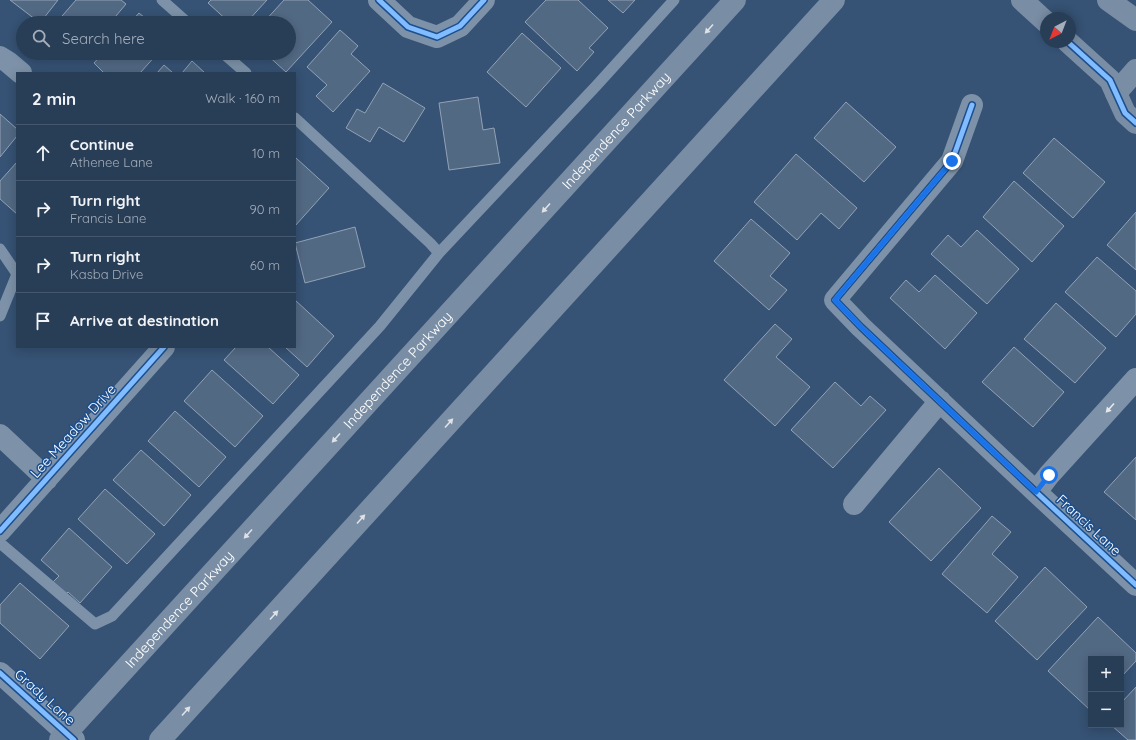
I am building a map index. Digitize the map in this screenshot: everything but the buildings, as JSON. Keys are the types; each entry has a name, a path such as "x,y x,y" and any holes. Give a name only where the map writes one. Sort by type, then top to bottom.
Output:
{"main road":[{"name":"Independence Parkway","path":"67,738 735,0"},
{"path":"160,740 834,0"},
{"path":"1022,0 1040,16"},
{"path":"1108,0 1136,20"},
{"path":"1076,48 1125,83 1125,113 1136,123"}],"street":[{"path":"379,0 408,27 437,37 460,26 484,0"},
{"path":"0,57 20,72"},
{"name":"Francis Lane","path":"972,105 952,161 835,300 861,327 1136,585"},
{"name":"Lee Meadow Drive","path":"0,531 163,348"},
{"path":"1036,492 1049,475 1136,379"},
{"path":"854,504 940,401"},
{"path":"0,435 47,479"},
{"name":"Grady Lane","path":"0,673 67,738"}],"lane":[{"path":"162,0 180,16"},
{"path":"0,544 95,624 112,616 380,326 439,253 597,85 674,0"},
{"path":"231,60 245,72"},
{"path":"296,119 430,242 439,253"},
{"path":"0,249 16,274 0,316"}],"cycle path":[{"path":"379,0 408,27 437,37 460,26 484,0"},
{"path":"1075,48 1110,80 1125,113 1136,123"},
{"path":"972,105 952,161 835,300 861,327 1136,585"},
{"path":"0,531 163,348"},
{"path":"0,673 74,740"}],"route":[{"path":"952,161 835,300 861,327 1036,492 1049,475"}]}
